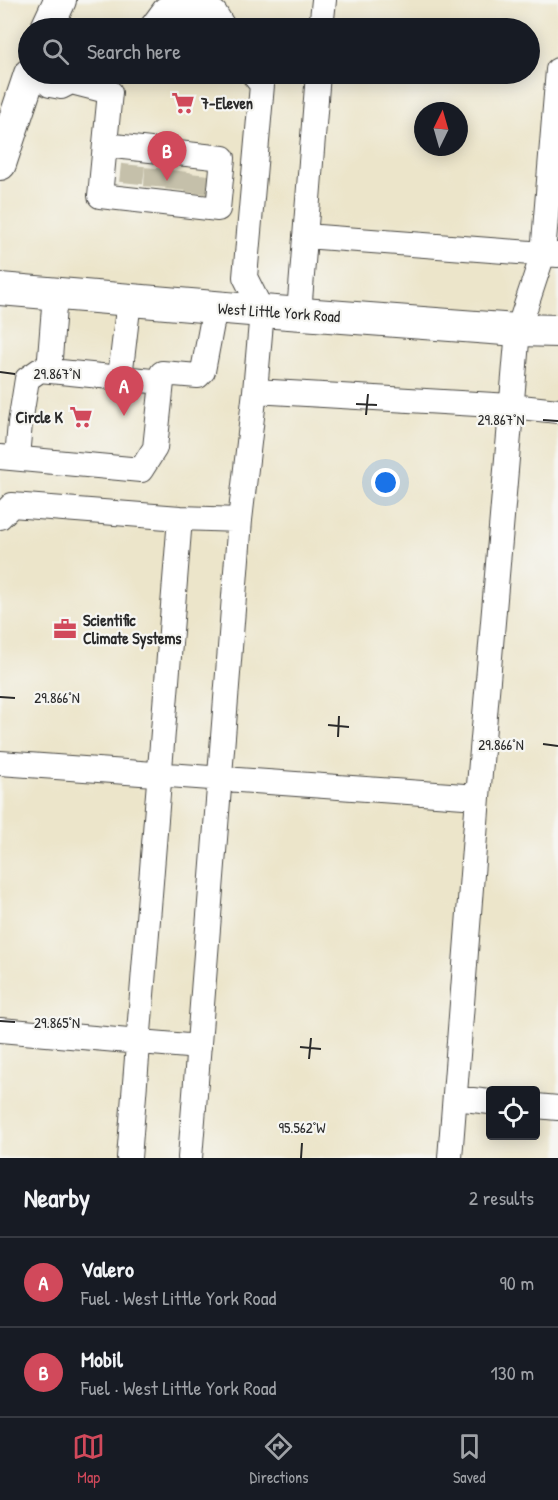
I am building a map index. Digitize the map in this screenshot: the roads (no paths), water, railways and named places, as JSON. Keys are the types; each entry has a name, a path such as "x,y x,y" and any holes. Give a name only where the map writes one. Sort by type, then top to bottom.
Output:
{"main road":[{"path":"52,18 60,0"},
{"path":"0,164 27,84"},
{"name":"West Little York Road","path":"0,289 262,311 558,331"}],"lane":[{"path":"322,18 324,0"},
{"path":"158,18 165,9 215,13 218,18"},
{"path":"450,1158 518,330 551,255 558,70"},
{"path":"49,84 61,87 64,84"},
{"path":"87,84 110,92 100,196 175,180 223,158 218,209 175,180 105,145"},
{"path":"190,1158 240,520 262,311 245,277 261,84"},
{"path":"298,313 317,84"},
{"path":"175,180 132,174 175,180"},
{"path":"221,186 254,189"},
{"path":"305,236 551,255"},
{"path":"49,371 55,294"},
{"path":"120,377 129,300"},
{"path":"162,382 40,370 27,379 20,423 9,458 141,470 155,448 162,382 162,373 198,376 203,371 215,307"},
{"path":"255,391 511,406 558,411"},
{"path":"0,517 12,505 180,518 240,520"},
{"path":"129,1158 180,518"},
{"path":"0,763 478,797"},
{"path":"0,1030 199,1047"},
{"path":"455,1098 486,1102"},
{"path":"540,1106 558,1108"}],"tunnel":[{"path":"131,183 133,165"},
{"path":"156,187 157,168"},
{"path":"177,190 179,171"},
{"path":"197,193 199,174"}],"place":[{"name":"7-Eleven","path":"183,103"},
{"name":"Mobil","path":"167,181"},
{"name":"Valero","path":"124,416"},
{"name":"Circle K","path":"81,417"},
{"name":"Scientific Climate Systems","path":"65,629"}]}
